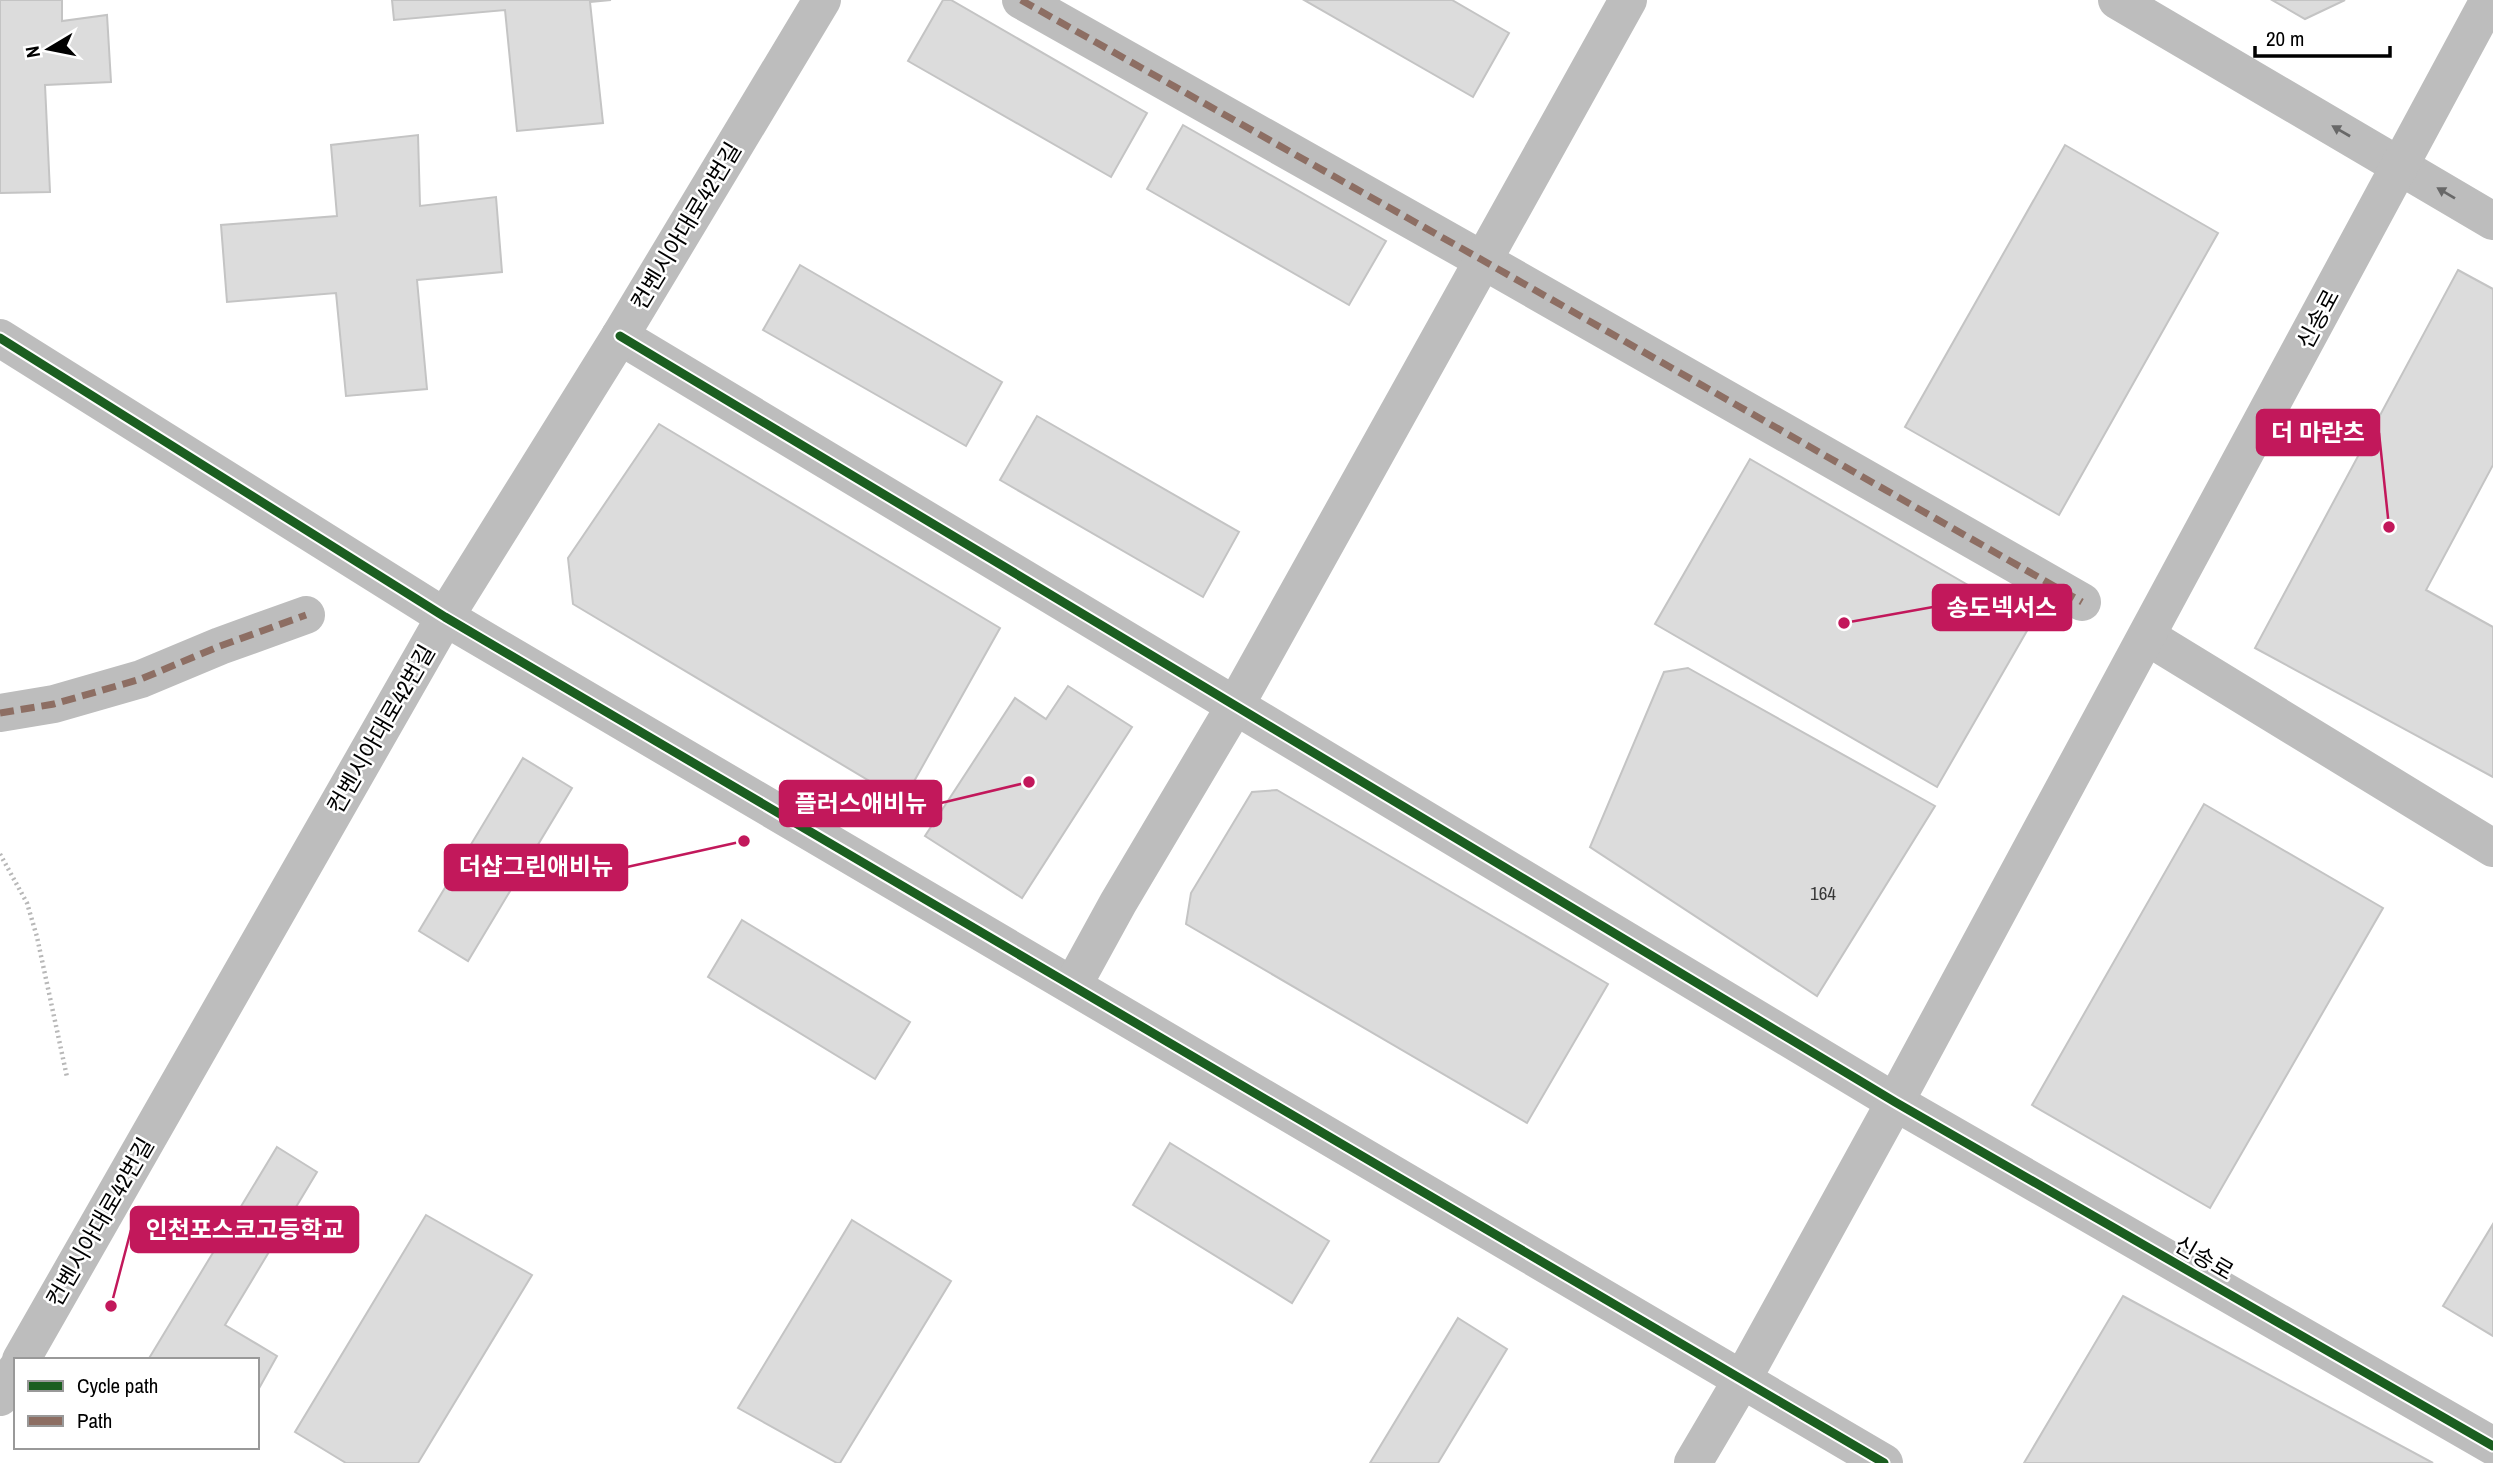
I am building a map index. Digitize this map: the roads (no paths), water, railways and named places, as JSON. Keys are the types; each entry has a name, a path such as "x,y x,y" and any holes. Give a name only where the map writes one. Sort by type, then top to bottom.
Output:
{"street":[{"name":"컨벤시아대로42번길","path":"22,1358 445,617 621,336 822,0"},
{"path":"1021,0 2082,602"},
{"path":"1073,985 1118,903 1235,706 1628,0"},
{"path":"2117,0 2493,221"},
{"name":"신송로","path":"1693,1463 1744,1378 1895,1102 2489,0"},
{"path":"621,336 1895,1102"},
{"path":"0,338 445,617 1744,1378 1884,1463"},
{"path":"0,713 54,705 141,680 220,646 306,615"},
{"path":"2148,637 2493,848"},
{"name":"신송로","path":"1895,1102 2493,1446"},
{"path":"0,1397 14,1373"}],"place":[{"name":"더 마란츠","path":"2389,527"},
{"name":"송도넥서스","path":"1844,623"},
{"name":"플러스애비뉴","path":"1029,782"},
{"name":"더샵그린애비뉴","path":"744,841"},
{"name":"인천포스코고등학교","path":"111,1306"}]}
